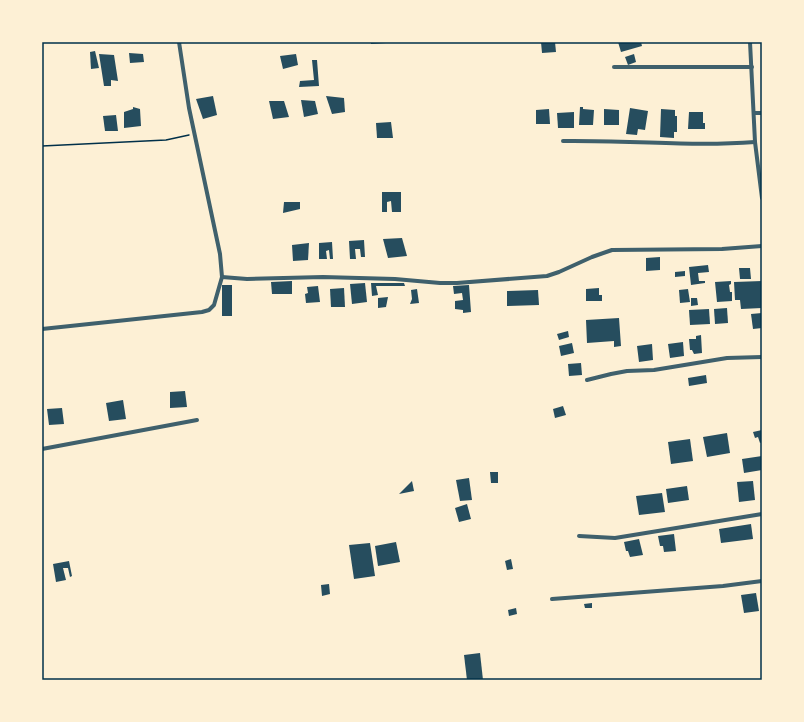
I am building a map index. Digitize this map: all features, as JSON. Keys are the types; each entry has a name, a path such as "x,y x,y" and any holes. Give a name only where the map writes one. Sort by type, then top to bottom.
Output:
{"street":[{"path":"42,329 202,312 209,310 214,305 222,277 220,254 194,134 179,42"},
{"path":"750,42 755,142 762,198"},
{"path":"614,67 752,67"},
{"path":"754,113 762,113"},
{"path":"563,141 605,140 692,145 755,142"},
{"path":"222,277 247,279 323,277 395,279 457,283 547,276 612,250 722,249 762,246"},
{"path":"587,380 628,371 654,370 727,358 762,357"},
{"path":"42,449 197,420"},
{"path":"579,536 615,538 762,514"},
{"path":"552,599 722,586 762,581"}],"path":[{"path":"42,146 166,140 194,134"}],"building":[{"path":"371,42 386,42 386,43 371,44"},
{"path":"541,42 555,42 556,52 542,53"},
{"path":"618,42 641,42 642,46 621,52"},
{"path":"95,51 99,68 91,69 90,52"},
{"path":"129,53 143,54 144,62 130,63"},
{"path":"99,54 114,55 118,81 111,80 111,86 104,86"},
{"path":"296,54 298,65 283,69 280,56"},
{"path":"634,54 636,62 628,65 625,57"},
{"path":"312,60 317,60 319,86 299,87 300,81 314,80"},
{"path":"213,96 217,115 203,119 196,99"},
{"path":"326,96 344,98 345,112 332,114"},
{"path":"301,100 315,101 318,114 304,117"},
{"path":"269,101 284,101 289,117 273,119"},
{"path":"133,107 140,109 141,126 124,128 124,112 133,109"},
{"path":"580,107 583,107 583,109 594,110 593,125 579,125"},
{"path":"630,108 648,111 645,130 638,129 637,135 626,134"},
{"path":"549,109 550,124 536,124 536,110"},
{"path":"604,109 619,110 619,125 604,125"},
{"path":"661,109 675,110 675,116 677,116 677,132 674,132 674,138 660,137"},
{"path":"574,112 574,128 558,128 557,113"},
{"path":"689,112 703,112 703,123 705,123 705,129 688,129"},
{"path":"116,115 118,131 105,131 103,116"},
{"path":"391,122 393,138 377,138 376,123"},
{"path":"382,192 401,192 401,212 392,212 391,201 387,202 387,212 382,212"},
{"path":"284,202 300,202 300,209 283,213"},
{"path":"402,238 407,256 388,258 383,239"},
{"path":"364,240 365,257 361,257 360,249 355,249 356,259 350,259 349,241"},
{"path":"332,242 333,259 330,259 329,250 326,251 327,259 319,259 319,243"},
{"path":"309,243 308,260 293,261 292,245"},
{"path":"660,257 660,270 646,271 646,258"},
{"path":"708,265 709,272 698,273 699,281 705,281 705,283 691,285 689,267"},
{"path":"739,268 750,268 751,279 740,279"},
{"path":"685,271 685,276 675,277 675,272"},
{"path":"292,281 292,294 272,294 271,282"},
{"path":"731,281 731,284 729,285 730,292 732,292 732,301 717,302 715,282"},
{"path":"762,281 762,308 741,309 740,300 735,300 734,282"},
{"path":"365,283 367,302 352,304 350,284"},
{"path":"371,283 404,283 405,286 376,286 378,295 372,296"},
{"path":"222,285 232,285 232,316 222,316"},
{"path":"469,285 471,312 463,313 463,310 455,309 455,301 463,300 462,293 454,294 453,286"},
{"path":"318,286 320,302 306,303 305,294 308,293 307,287"},
{"path":"344,288 345,307 331,307 330,289"},
{"path":"599,288 599,295 602,295 602,301 586,301 586,289"},
{"path":"417,289 419,303 410,304 412,299 411,290"},
{"path":"688,289 690,302 680,303 679,290"},
{"path":"538,290 539,305 507,306 507,291"},
{"path":"388,297 386,307 378,308 378,298"},
{"path":"691,298 697,298 698,305 691,306"},
{"path":"727,308 728,323 715,324 714,309"},
{"path":"709,309 710,324 690,325 689,310"},
{"path":"762,313 762,328 753,329 751,314"},
{"path":"619,318 621,346 614,347 614,341 587,343 586,320"},
{"path":"568,331 569,337 559,340 557,334"},
{"path":"701,335 702,353 694,354 692,350 690,350 689,339 696,339 696,336"},
{"path":"683,342 684,356 670,358 668,344"},
{"path":"572,343 574,353 561,356 559,346"},
{"path":"652,344 653,360 639,362 637,346"},
{"path":"581,363 582,375 569,376 568,364"},
{"path":"706,375 707,383 689,386 688,378"},
{"path":"185,391 187,407 170,408 170,392"},
{"path":"123,400 126,419 109,421 106,403"},
{"path":"563,406 566,415 555,418 553,409"},
{"path":"62,408 64,424 49,425 47,409"},
{"path":"762,430 762,442 760,443 758,437 755,438 753,432"},
{"path":"727,433 730,453 707,457 703,437"},
{"path":"690,439 693,461 671,464 668,442"},
{"path":"762,456 762,470 744,473 742,459"},
{"path":"490,472 498,472 498,483 491,483"},
{"path":"469,478 472,500 460,501 456,480"},
{"path":"412,481 414,491 399,494"},
{"path":"753,481 755,500 739,502 737,482"},
{"path":"687,486 689,500 668,503 666,489"},
{"path":"662,493 665,512 639,515 636,496"},
{"path":"467,504 471,519 459,522 455,508"},
{"path":"751,524 753,539 721,543 719,529"},
{"path":"674,534 676,551 664,552 663,546 660,546 658,536"},
{"path":"639,539 643,555 630,557 628,551 626,551 624,542"},
{"path":"396,542 400,562 378,566 375,546"},
{"path":"370,543 375,576 354,579 349,545"},
{"path":"511,559 513,569 507,570 505,561"},
{"path":"69,561 72,576 70,577 68,568 63,568 66,580 56,582 53,564"},
{"path":"329,584 330,594 322,596 321,585"},
{"path":"756,593 759,611 744,613 741,595"},
{"path":"592,603 592,608 585,608 584,604"},
{"path":"516,608 517,614 509,616 508,610"},
{"path":"480,653 483,680 467,680 464,655"}]}
